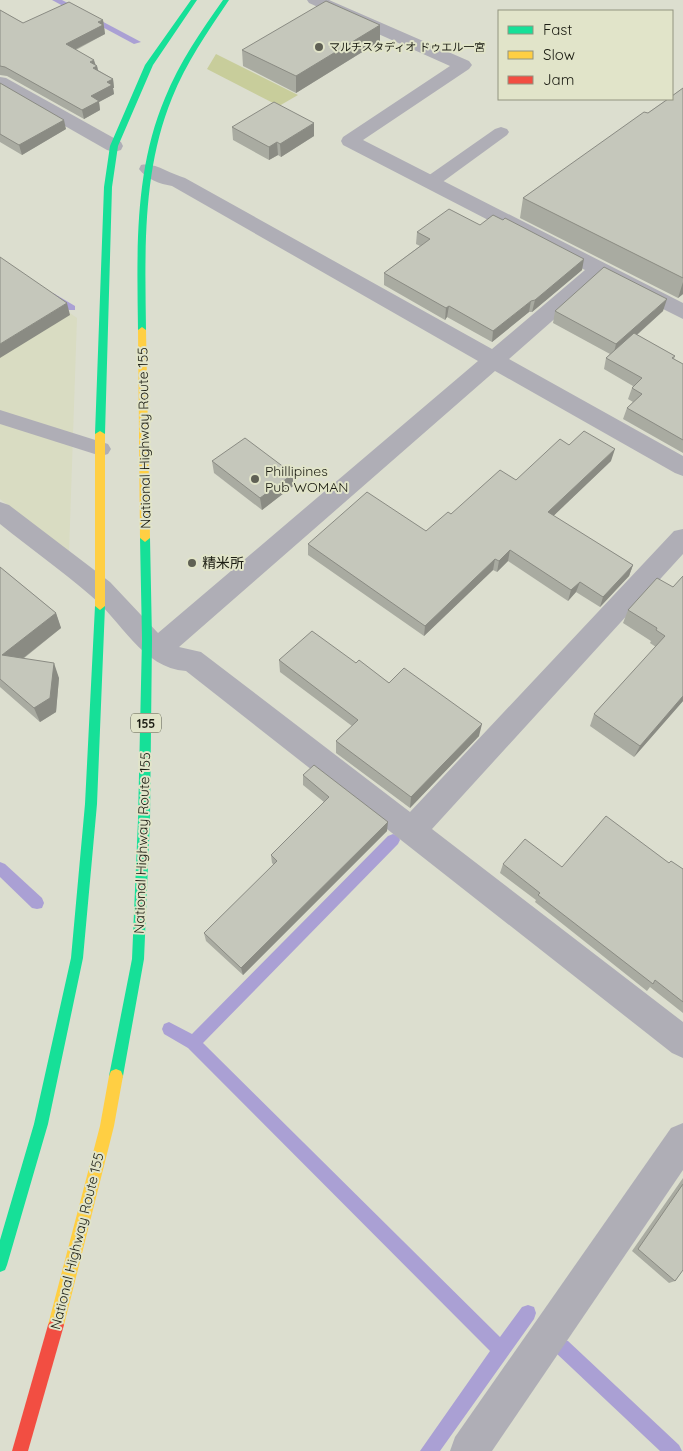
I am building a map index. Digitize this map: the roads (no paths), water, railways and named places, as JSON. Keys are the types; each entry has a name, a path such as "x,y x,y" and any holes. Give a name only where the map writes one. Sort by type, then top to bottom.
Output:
{"highway":[{"path":"0,1265 41,1124 77,958 91,804 101,589 100,401 108,187 114,146 149,65 194,0"},
{"name":"National Highway Route 155","path":"20,1451 61,1309 107,1126 138,959 153,644 142,311 144,200 148,169 156,132 175,83 197,40 226,0"}],"street":[{"path":"315,0 463,65 350,141 683,312"},
{"path":"0,82 114,146"},
{"path":"148,169 165,179 178,182 683,467"},
{"path":"153,644 599,269"},
{"path":"0,511 101,589 153,644 176,659 192,660 683,1042"},
{"path":"412,830 683,538"},
{"path":"469,1451 683,1140"}],"lane":[{"path":"431,182 501,132"},
{"path":"0,417 101,450"}],"waterway":[{"path":"56,0 137,42"},
{"path":"53,296 72,308"},
{"path":"193,1043 393,840"},
{"path":"0,868 37,903"},
{"path":"169,1029 193,1043"},
{"path":"193,1043 501,1350"},
{"path":"429,1451 528,1313"},
{"path":"562,1347 673,1451"}],"place":[{"name":"マルチスタディオ ドゥエル一宮","path":"319,47"},
{"name":"Phillipines Pub WOMAN","path":"255,479"},
{"name":"精米所","path":"192,563"}]}
